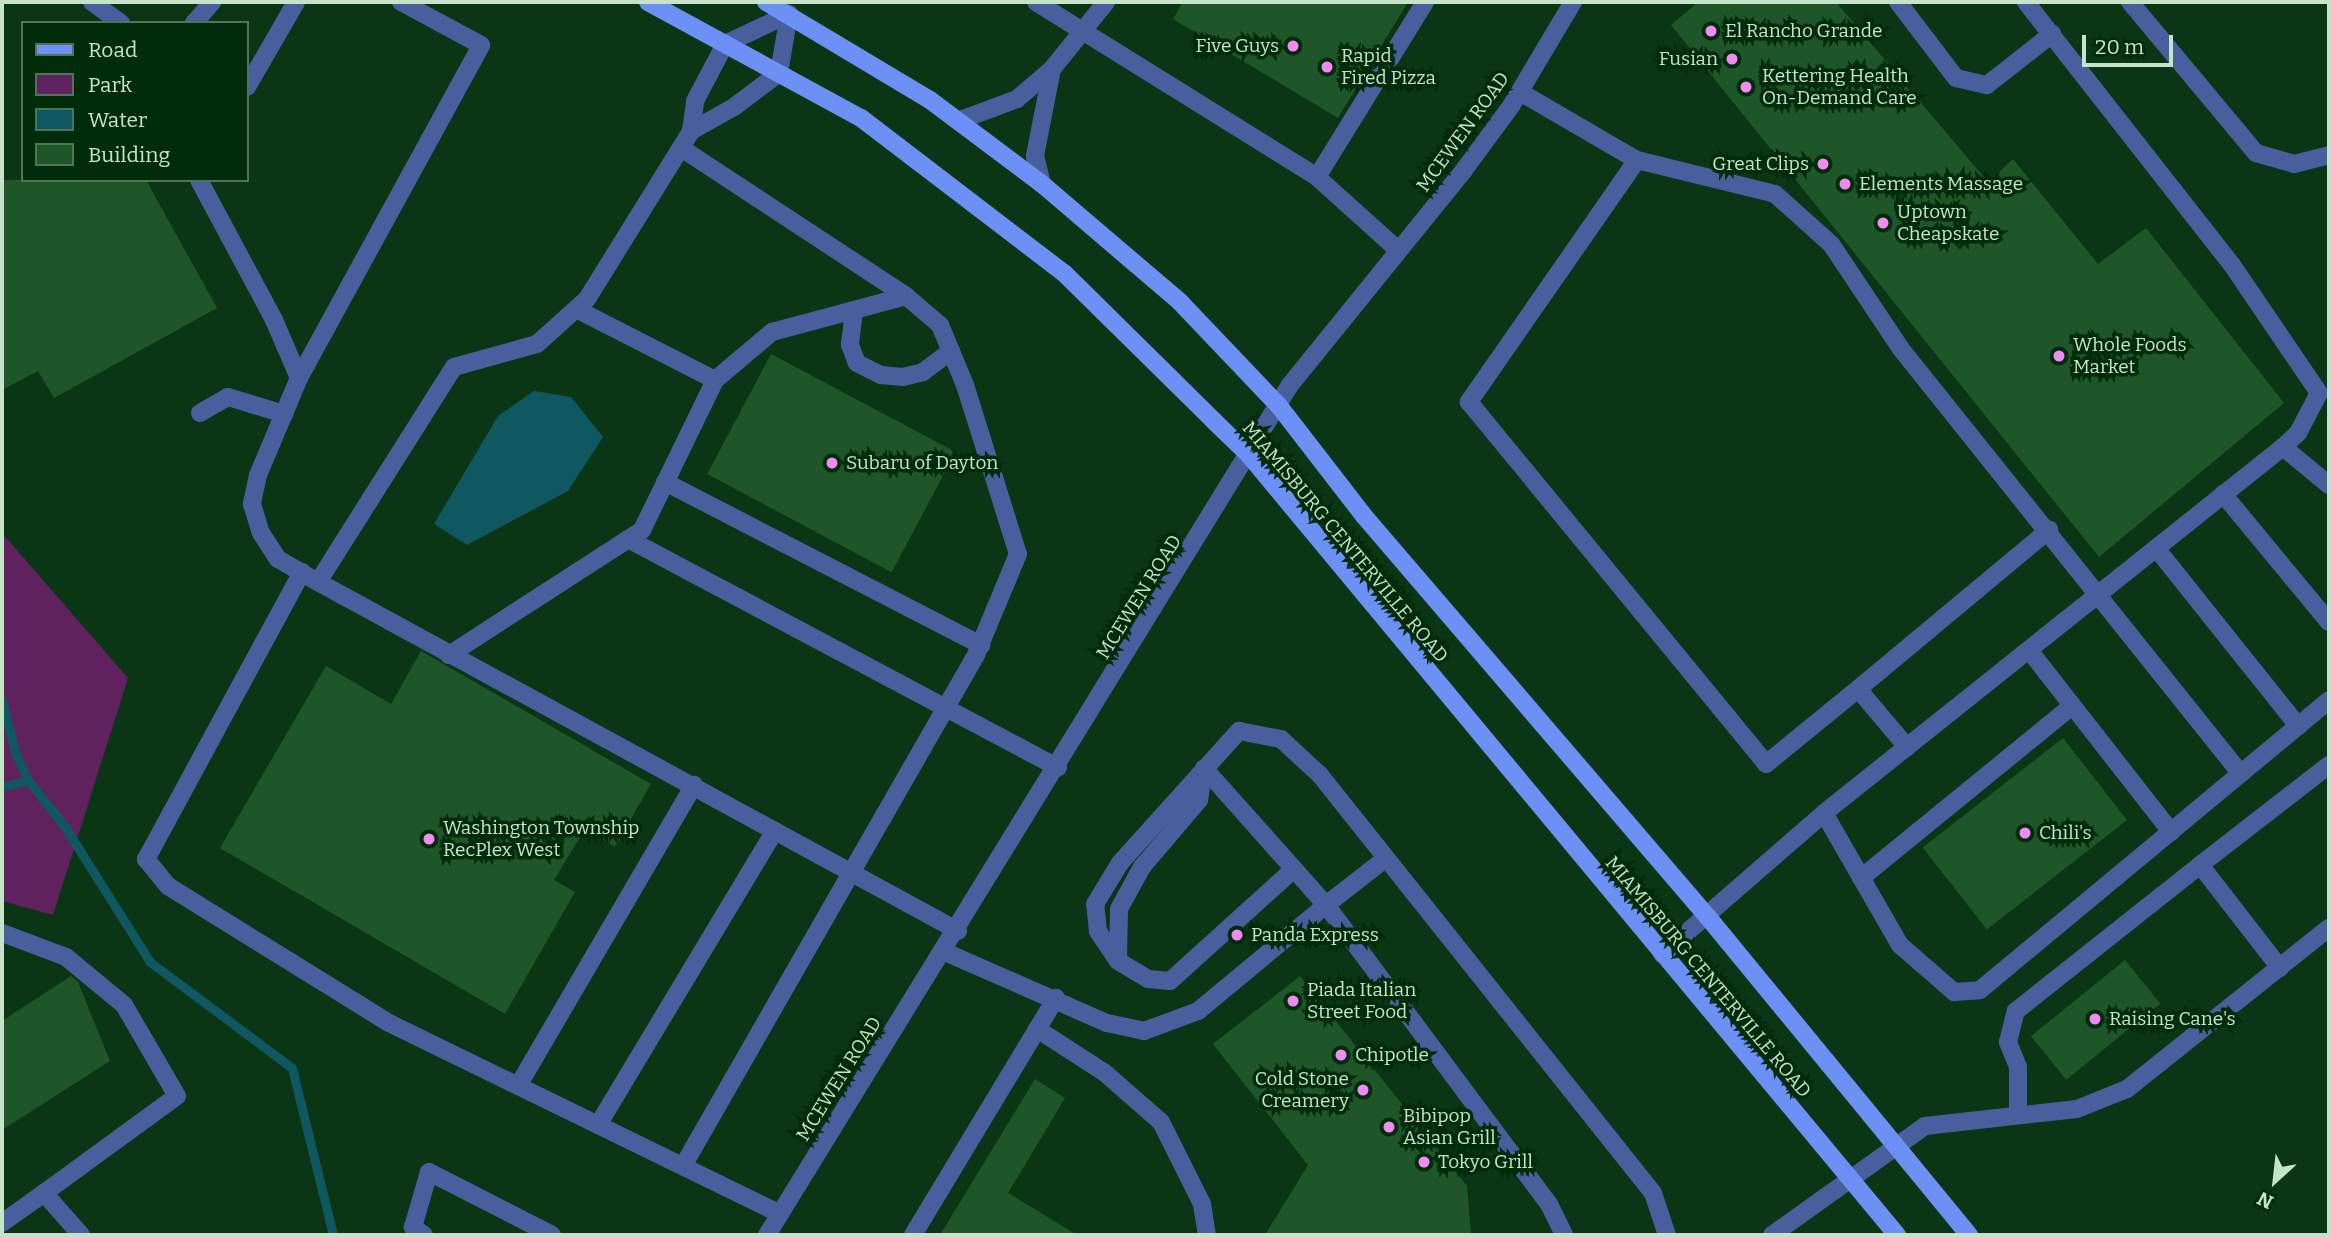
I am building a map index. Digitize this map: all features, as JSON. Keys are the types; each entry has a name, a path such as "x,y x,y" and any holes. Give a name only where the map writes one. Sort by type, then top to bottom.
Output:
{"main road":[{"name":"MIAMISBURG CENTERVILLE ROAD","path":"648,2 861,118 1064,273 1249,456 1897,1235"},
{"name":"MIAMISBURG CENTERVILLE ROAD","path":"766,2 958,121 1042,184 1180,302 1279,406 1408,569 1707,916 1969,1235"}],"street":[{"path":"196,21 212,2"},
{"path":"248,85 296,2"},
{"path":"401,2 481,45 299,378 258,475 252,504 261,533 278,559 318,582 958,931"},
{"path":"1036,2 1086,30 1317,177 1398,250"},
{"path":"958,121 1017,99 1052,69 1106,2"},
{"path":"1317,177 1425,2"},
{"name":"MCEWEN ROAD","path":"767,1235 958,931 1314,351 1464,170 1520,92 1573,2"},
{"path":"1898,2 1956,78 1987,85 2052,34"},
{"path":"1662,954 1824,813 2283,447 2298,433 2319,393 2232,265 2026,2"},
{"path":"2130,2 2256,153 2294,164 2329,155"},
{"path":"101,5 119,21"},
{"path":"318,582 454,367 537,344 587,299 691,131 695,101 725,44 789,14"},
{"path":"691,131 779,73 789,14"},
{"path":"1042,184 1035,156 1052,69"},
{"path":"1520,92 1637,160 1775,194 1831,244 1901,349 2049,530 2096,595 2241,774"},
{"path":"681,148 906,296 940,325 1018,554 981,645 855,873 683,1166"},
{"path":"1637,160 1469,402 1766,764 2049,530"},
{"path":"200,182 274,320 299,378"},
{"path":"449,655 642,530 715,380 772,332 906,296"},
{"path":"576,309 715,380"},
{"path":"853,311 850,345 858,363 881,375 903,377 923,372 951,351"},
{"path":"200,413 228,397 284,414"},
{"path":"2283,447 2329,485"},
{"path":"665,482 981,645"},
{"path":"2223,494 2329,622"},
{"path":"628,539 1058,768"},
{"path":"2155,548 2298,726"},
{"path":"302,572 146,859 167,886 389,1023 780,1214"},
{"path":"2029,650 2171,832"},
{"path":"1858,689 1907,747"},
{"path":"1824,813 1900,945 1954,992 1980,990 2329,700"},
{"path":"1861,878 2071,707"},
{"path":"1294,869 1179,976 1148,979 1118,961 1098,931 1095,904 1134,845 1204,768 1239,732 1282,740 1320,775 1653,1193 1667,1235"},
{"path":"2018,1115 2018,1067 2008,1042 2016,1011 2329,765"},
{"path":"1204,768 1326,905 1549,1204 1564,1235"},
{"path":"1118,961 1119,909 1142,867 1199,800 1204,768"},
{"path":"518,1086 694,785"},
{"path":"598,1125 775,831"},
{"path":"945,952 1056,998 1107,1023 1144,1031 1198,1011 1385,859"},
{"path":"2200,864 2280,968"},
{"path":"1772,1235 1895,1143 1925,1126 2077,1109 2127,1090 2329,928"},
{"path":"2,933 66,957 124,1005 177,1096 2,1223"},
{"path":"913,1235 1056,998"},
{"path":"1037,1029 1105,1073 1161,1122 1202,1204 1207,1235"},
{"path":"424,1235 413,1227 429,1172 552,1235"},
{"path":"44,1193 81,1235"}],"green space":[{"path":"2,533 128,678 53,915 2,901"}],"water":[{"path":"534,391 571,397 603,437 568,491 467,545 434,524 498,416"}],"building":[{"path":"1183,2 1408,2 1338,118 1173,19"},
{"path":"1698,2 1836,2 1988,182 2013,159 2098,264 2146,228 2284,403 2099,557 1671,25"},
{"path":"2,180 147,182 217,308 54,398 38,371 2,390"},
{"name":"Subaru of Dayton","path":"771,354 956,452 892,572 707,474"},
{"path":"421,651 651,784 615,847 585,829 554,880 575,892 505,1014 220,848 326,666 391,704"},
{"name":"Chili's","path":"2063,738 2127,820 1987,930 1923,848"},
{"name":"Raising Cane's","path":"2125,960 2160,1004 2066,1080 2031,1036"},
{"path":"71,976 78,982 110,1061 2,1130 2,1021"},
{"path":"1300,976 1467,1186 1471,1235 1265,1235 1308,1165 1213,1044"},
{"path":"1035,1079 1065,1098 1008,1193 1077,1235 940,1235"}],"waterway":[{"path":"2,700 15,752 28,780 65,827 150,962 292,1068 333,1235"},
{"path":"2,787 28,780"}],"place":[{"name":"El Rancho Grande","path":"1711,31"},
{"name":"Five Guys","path":"1293,46"},
{"name":"Fusian","path":"1732,59"},
{"name":"Rapid Fired Pizza","path":"1327,67"},
{"name":"Kettering Health On-Demand Care","path":"1746,87"},
{"name":"Great Clips","path":"1823,164"},
{"name":"Elements Massage","path":"1845,184"},
{"name":"Uptown Cheapskate","path":"1883,223"},
{"name":"Whole Foods Market","path":"2059,356"},
{"name":"Subaru of Dayton","path":"832,463"},
{"name":"Chili's","path":"2025,833"},
{"name":"Washington Township RecPlex West","path":"429,839"},
{"name":"Panda Express","path":"1237,935"},
{"name":"Piada Italian Street Food","path":"1293,1001"},
{"name":"Raising Cane's","path":"2095,1019"},
{"name":"Chipotle","path":"1341,1055"},
{"name":"Cold Stone Creamery","path":"1363,1090"},
{"name":"Bibipop Asian Grill","path":"1389,1127"},
{"name":"Tokyo Grill","path":"1424,1162"}]}
